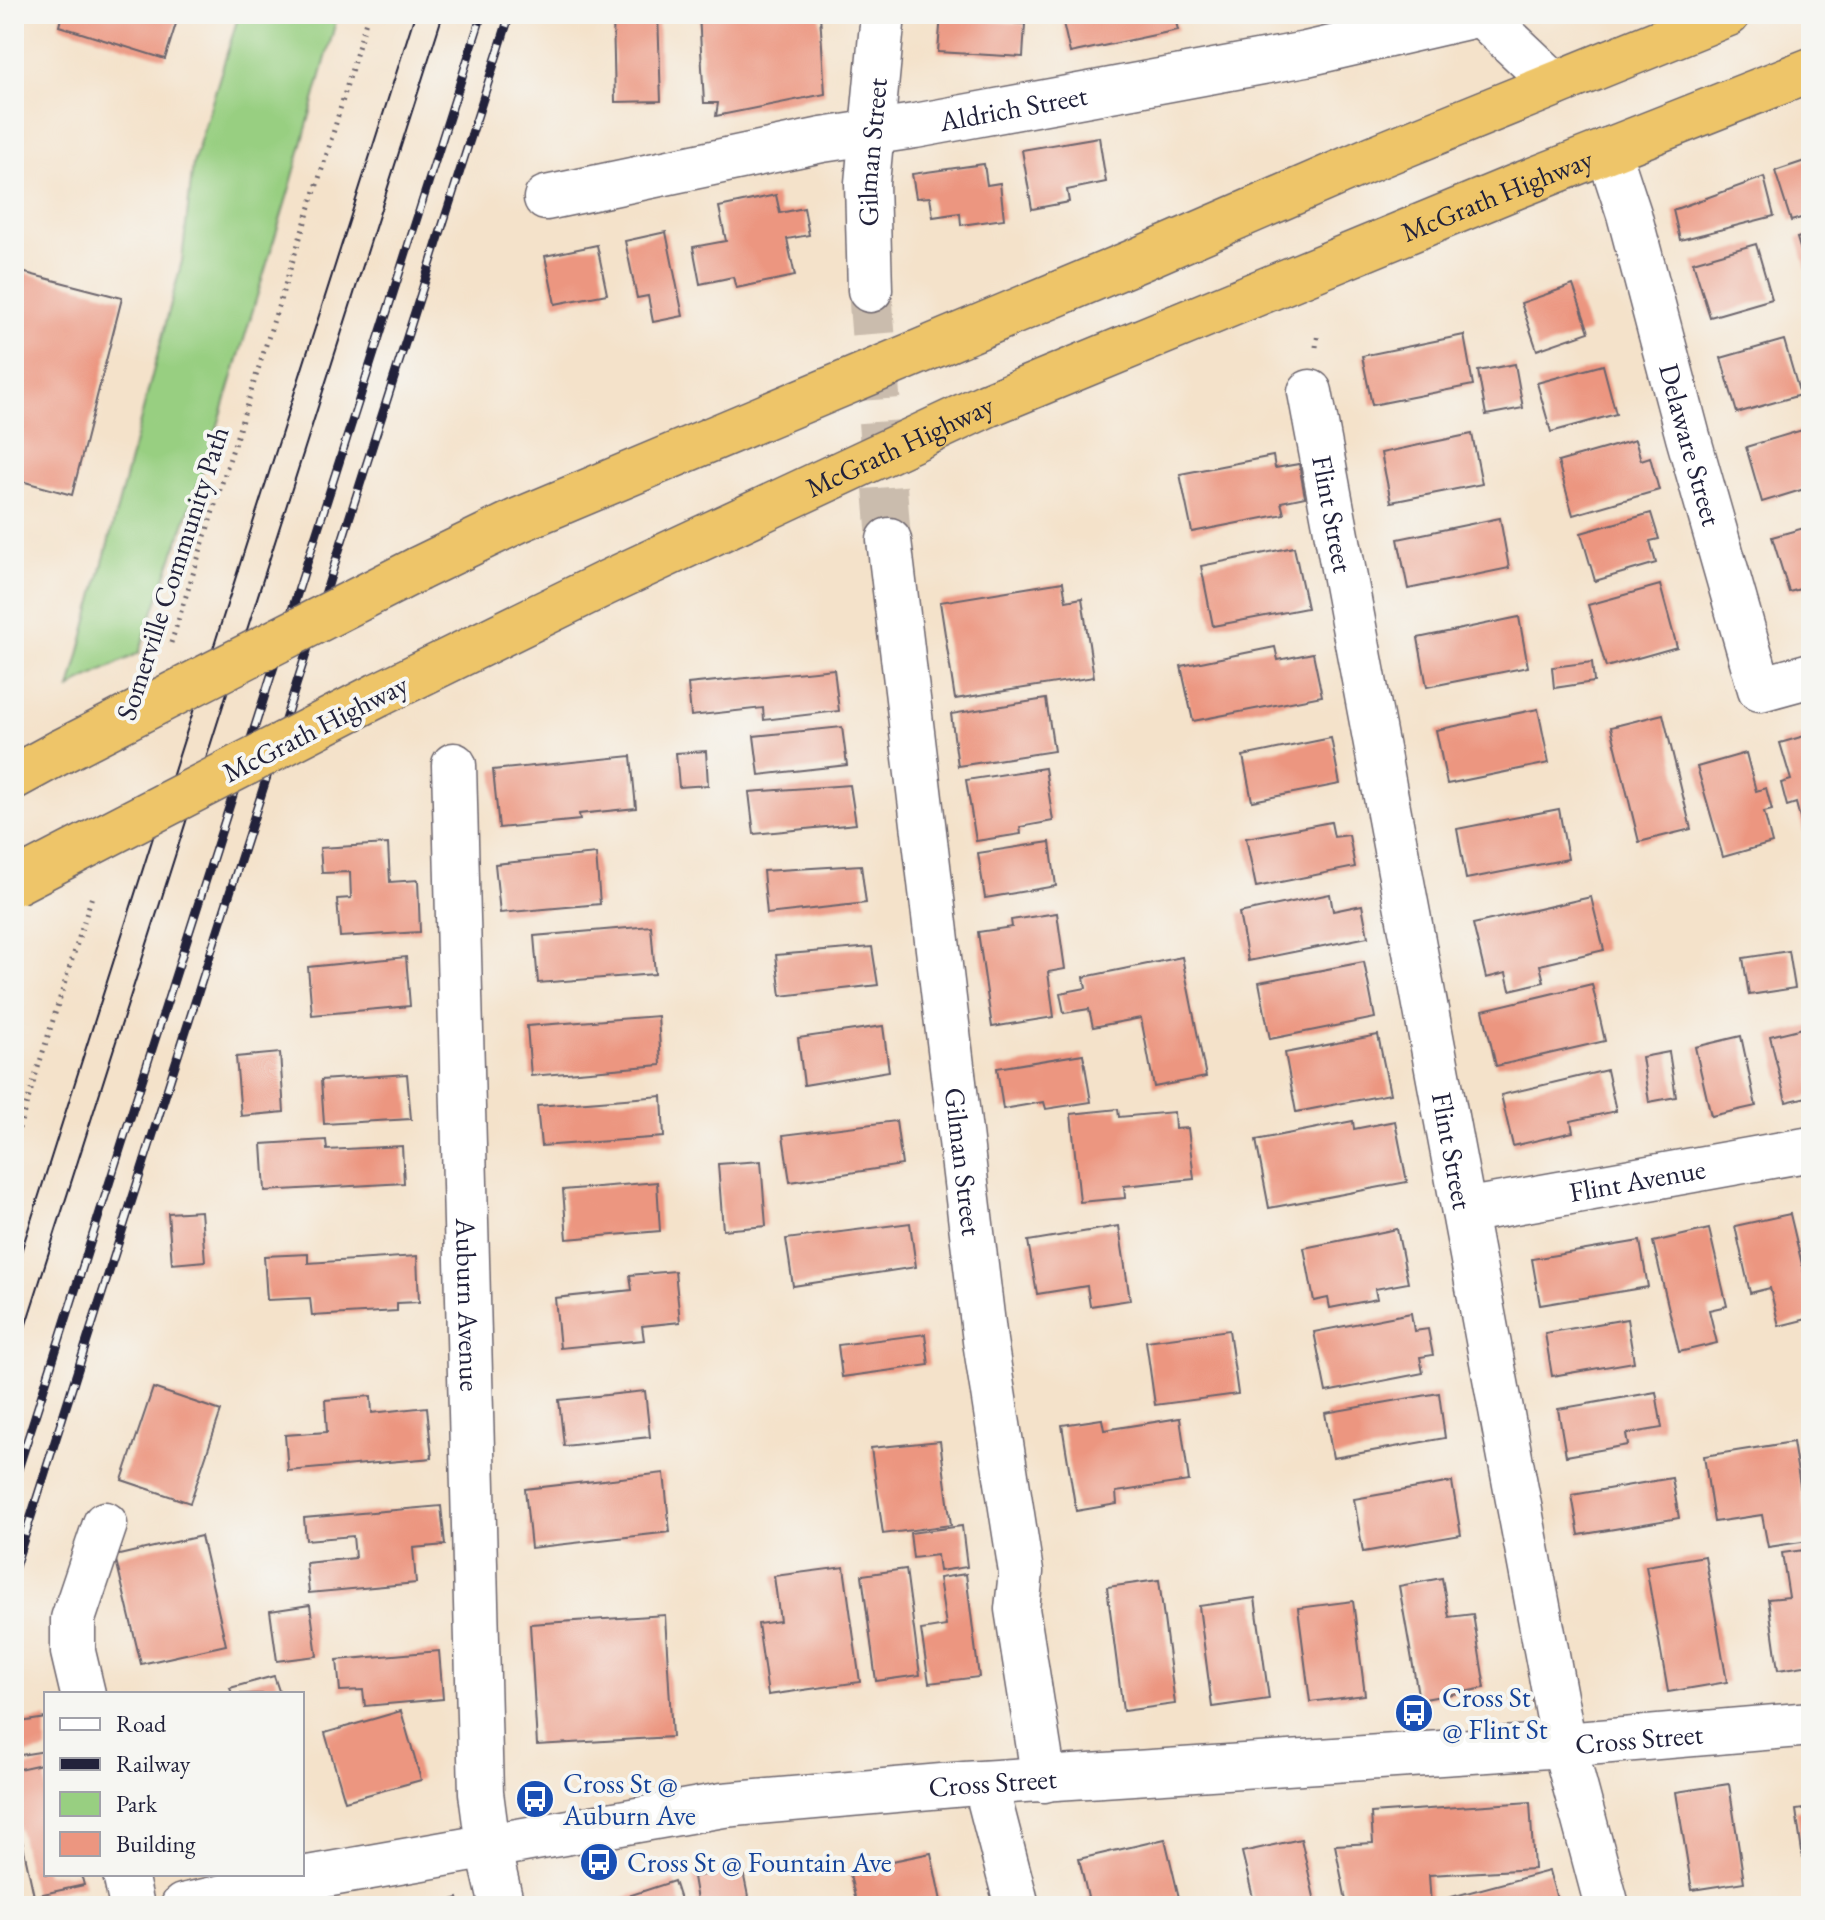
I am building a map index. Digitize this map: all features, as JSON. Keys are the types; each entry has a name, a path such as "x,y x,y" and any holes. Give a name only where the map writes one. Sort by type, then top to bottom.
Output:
{"highway":[{"path":"14,777 517,521 1373,158 1728,14"},
{"name":"McGrath Highway","path":"14,883 378,695 629,572 987,405 1811,70"}],"street":[{"name":"Gilman Street","path":"870,290 867,183 883,14"},
{"name":"Aldrich Street","path":"546,198 822,140 1306,54 1480,14"},
{"path":"1480,14 1555,84"},
{"name":"Delaware Street","path":"1608,150 1629,214 1688,437 1760,689 1811,675"},
{"name":"Flint Street","path":"1310,392 1564,1745 1607,1906"},
{"name":"Gilman Street","path":"889,540 983,1326 1021,1572 1017,1609 1044,1780"},
{"name":"Auburn Avenue","path":"454,765 481,1793 495,1886 502,1906"},
{"name":"Flint Avenue","path":"1464,1211 1811,1149"},
{"path":"83,1692 73,1652 73,1619 105,1524"},
{"name":"Cross Street","path":"183,1906 308,1878 723,1805 985,1783 1564,1745 1811,1724"},
{"path":"985,1783 1017,1906"},
{"path":"125,1876 132,1906"}],"path":[{"name":"Somerville Community Path","path":"168,652 326,158 368,14"},
{"path":"14,1144 93,892"}],"green space":[{"path":"239,14 338,14 291,184 216,432 139,653 70,689 182,261 193,164"}],"building":[{"path":"62,14 179,14 165,59 59,26"},
{"path":"613,14 658,14 661,101 615,102"},
{"path":"699,14 820,14 825,94 716,116 718,103 704,103"},
{"path":"941,14 991,14 991,21 1025,24 1023,57 938,52"},
{"path":"1061,14 1174,14 1178,30 1070,53"},
{"path":"1099,137 1106,182 1067,190 1069,202 1032,209 1022,150"},
{"path":"1811,159 1811,215 1791,221 1775,171"},
{"path":"984,164 987,185 1000,183 1004,219 961,225 960,213 933,217 930,197 916,198 912,174"},
{"path":"1764,177 1774,216 1680,240 1673,210"},
{"path":"776,195 780,213 804,208 809,235 787,239 795,276 736,288 733,277 700,284 693,247 726,241 719,207"},
{"path":"666,232 683,316 653,322 648,296 637,298 625,241"},
{"path":"1811,234 1811,280 1810,281 1797,238"},
{"path":"1756,244 1772,299 1710,317 1693,262"},
{"path":"597,245 607,294 555,304 545,256"},
{"path":"14,270 122,298 72,495 14,479"},
{"path":"1573,285 1589,332 1537,350 1521,303"},
{"path":"1464,335 1473,385 1372,405 1362,356"},
{"path":"1784,340 1800,395 1737,413 1721,358"},
{"path":"1515,364 1523,408 1486,415 1478,371"},
{"path":"1603,365 1616,414 1551,432 1537,383"},
{"path":"1809,428 1811,487 1762,502 1746,447"},
{"path":"1472,434 1482,484 1391,502 1381,453"},
{"path":"1635,440 1641,460 1650,457 1659,490 1573,515 1558,462"},
{"path":"1273,456 1275,468 1299,464 1305,497 1281,502 1284,514 1192,532 1180,474"},
{"path":"1651,513 1659,539 1650,541 1656,563 1595,581 1581,533"},
{"path":"1500,518 1509,568 1408,589 1398,539"},
{"path":"1811,526 1811,586 1789,592 1772,537"},
{"path":"1294,547 1307,608 1213,626 1201,566"},
{"path":"1063,582 1066,601 1082,598 1094,677 955,699 940,602"},
{"path":"1660,585 1677,647 1606,667 1588,605"},
{"path":"1519,617 1528,667 1427,687 1418,638"},
{"path":"1275,647 1278,660 1313,653 1322,696 1193,721 1181,666"},
{"path":"1592,662 1594,682 1554,688 1552,667"},
{"path":"834,669 839,711 764,720 763,708 691,716 688,684"},
{"path":"1046,699 1054,751 958,766 951,714"},
{"path":"1538,709 1549,763 1447,784 1436,730"},
{"path":"1663,714 1691,829 1639,842 1611,727"},
{"path":"842,727 847,765 759,775 754,736"},
{"path":"1811,734 1811,833 1804,834 1796,803 1787,806 1781,783 1791,780 1780,743"},
{"path":"1331,738 1340,784 1252,801 1243,756"},
{"path":"706,751 708,785 679,787 676,753"},
{"path":"1746,753 1756,791 1766,788 1772,810 1764,812 1772,843 1723,857 1697,767"},
{"path":"631,756 636,808 579,814 580,820 499,828 493,770"},
{"path":"1045,768 1053,821 1020,827 1021,834 976,841 966,780"},
{"path":"850,785 856,824 754,834 749,792"},
{"path":"1559,809 1568,859 1466,879 1457,829"},
{"path":"1331,822 1334,837 1349,835 1355,867 1256,887 1246,838"},
{"path":"1050,842 1056,886 985,898 978,853"},
{"path":"388,844 390,882 418,880 420,932 340,937 337,899 351,898 350,872 322,873 320,848"},
{"path":"596,854 600,904 500,913 495,864"},
{"path":"861,865 866,903 767,914 763,871"},
{"path":"1330,894 1333,911 1362,905 1368,937 1248,961 1239,913"},
{"path":"1591,897 1604,950 1540,965 1544,982 1510,990 1506,973 1486,978 1473,924"},
{"path":"1057,913 1065,969 1048,972 1054,1017 992,1027 978,932 1012,927 1011,920"},
{"path":"651,926 655,974 538,983 534,936"},
{"path":"872,947 878,985 781,996 776,955"},
{"path":"1789,951 1795,988 1749,995 1743,958"},
{"path":"406,957 410,1006 312,1015 308,967"},
{"path":"1182,957 1206,1077 1154,1087 1141,1018 1093,1027 1089,1009 1064,1013 1060,993 1086,988 1084,977"},
{"path":"1364,962 1375,1018 1270,1039 1259,982"},
{"path":"1592,984 1605,1041 1496,1066 1483,1010"},
{"path":"658,1016 661,1065 531,1076 527,1026"},
{"path":"883,1026 889,1071 804,1085 798,1038"},
{"path":"1811,1026 1811,1096 1786,1102 1770,1036"},
{"path":"1378,1035 1390,1094 1296,1112 1285,1053"},
{"path":"1741,1036 1756,1106 1711,1116 1695,1047"},
{"path":"1669,1052 1676,1097 1649,1102 1642,1057"},
{"path":"280,1053 284,1112 241,1116 236,1057"},
{"path":"1083,1054 1091,1102 1046,1109 1044,1102 1003,1109 997,1068"},
{"path":"1607,1070 1616,1111 1571,1121 1573,1132 1513,1146 1501,1095"},
{"path":"407,1074 411,1119 324,1124 321,1080"},
{"path":"662,1096 664,1137 541,1146 537,1106"},
{"path":"1118,1109 1119,1117 1174,1112 1175,1129 1188,1128 1194,1179 1124,1186 1125,1198 1080,1202 1071,1114"},
{"path":"896,1121 902,1165 790,1182 783,1135"},
{"path":"1353,1121 1354,1129 1395,1121 1407,1182 1269,1208 1256,1140"},
{"path":"326,1140 327,1150 402,1146 404,1183 265,1191 262,1144"},
{"path":"761,1161 766,1226 723,1230 718,1164"},
{"path":"657,1182 660,1231 567,1239 563,1190"},
{"path":"201,1211 205,1261 172,1264 168,1213"},
{"path":"1790,1214 1811,1302 1811,1318 1779,1326 1770,1288 1750,1293 1735,1226"},
{"path":"910,1223 916,1267 793,1286 786,1239"},
{"path":"1119,1226 1130,1300 1090,1306 1087,1286 1037,1294 1028,1241"},
{"path":"1397,1229 1408,1283 1375,1289 1377,1299 1330,1308 1328,1298 1314,1301 1304,1248"},
{"path":"1709,1229 1727,1306 1709,1310 1717,1343 1679,1352 1653,1242"},
{"path":"1640,1241 1648,1287 1540,1305 1532,1259"},
{"path":"308,1254 308,1263 417,1256 419,1302 397,1303 397,1311 312,1316 310,1298 267,1300 264,1256"},
{"path":"675,1271 680,1322 642,1326 644,1340 560,1348 555,1298 632,1290 630,1275"},
{"path":"1411,1313 1414,1331 1428,1329 1433,1355 1420,1357 1423,1373 1326,1392 1314,1332"},
{"path":"1627,1319 1634,1362 1552,1376 1545,1333"},
{"path":"1229,1330 1238,1394 1155,1405 1146,1341"},
{"path":"925,1334 929,1365 842,1377 838,1345"},
{"path":"153,1388 221,1411 190,1503 122,1480"},
{"path":"645,1391 650,1437 564,1446 559,1400"},
{"path":"1656,1392 1662,1428 1626,1434 1628,1445 1566,1456 1558,1409"},
{"path":"1439,1393 1445,1438 1333,1458 1325,1413"},
{"path":"371,1396 372,1413 427,1407 432,1458 288,1471 285,1435 327,1432 325,1400"},
{"path":"1180,1418 1189,1481 1116,1492 1117,1504 1076,1511 1062,1425 1102,1419 1104,1430"},
{"path":"940,1441 951,1525 883,1534 871,1448"},
{"path":"1793,1442 1809,1541 1768,1547 1762,1515 1714,1522 1704,1456"},
{"path":"664,1473 670,1532 531,1548 525,1489"},
{"path":"1672,1478 1679,1518 1579,1535 1572,1495"},
{"path":"1452,1482 1461,1535 1363,1552 1354,1499"},
{"path":"441,1506 445,1545 413,1548 416,1583 309,1593 306,1563 355,1558 353,1536 306,1540 304,1518"},
{"path":"962,1526 967,1567 939,1571 937,1555 913,1558 910,1533"},
{"path":"201,1536 226,1645 141,1664 115,1556"},
{"path":"1811,1549 1811,1665 1778,1670 1768,1599 1789,1597 1782,1553"},
{"path":"1705,1556 1727,1682 1668,1692 1646,1566"},
{"path":"844,1567 860,1682 768,1695 758,1624 780,1621 774,1576"},
{"path":"906,1569 920,1675 876,1681 862,1575"},
{"path":"966,1574 979,1677 929,1683 921,1630 946,1626 939,1578"},
{"path":"1442,1578 1449,1617 1473,1614 1485,1688 1419,1700 1399,1586"},
{"path":"1159,1580 1175,1704 1123,1711 1107,1587"},
{"path":"1255,1598 1269,1699 1212,1707 1199,1606"},
{"path":"1353,1601 1365,1695 1310,1702 1298,1608"},
{"path":"310,1605 317,1656 277,1661 270,1611"},
{"path":"665,1615 672,1737 537,1745 530,1624"},
{"path":"439,1651 443,1699 365,1706 363,1690 340,1691 337,1660"},
{"path":"274,1676 279,1692 231,1692 230,1688"},
{"path":"401,1711 421,1780 345,1801 325,1733"},
{"path":"44,1718 44,1751 14,1756 14,1723"},
{"path":"44,1763 44,1876 82,1876 84,1885 34,1896 14,1804 14,1770"},
{"path":"1729,1784 1744,1882 1692,1890 1676,1792"},
{"path":"1530,1802 1534,1869 1429,1875 1431,1906 1347,1906 1335,1845 1373,1843 1371,1813"},
{"path":"1811,1808 1811,1901 1809,1902 1796,1810"},
{"path":"1165,1839 1181,1906 1090,1906 1079,1859"},
{"path":"1301,1839 1316,1906 1255,1906 1242,1852"},
{"path":"931,1853 942,1906 857,1906 849,1870"},
{"path":"742,1867 750,1906 698,1906 693,1877"},
{"path":"1549,1871 1559,1906 1441,1906 1440,1900"},
{"path":"674,1881 682,1906 601,1906 601,1905"},
{"path":"458,1898 460,1906 434,1906 434,1905"}],"tunnel":[{"path":"870,290 889,540"}],"tram line":[{"path":"14,1274 415,14"},
{"path":"14,1362 443,14"}],"railway":[{"path":"14,1482 482,14"},
{"path":"14,1570 510,14"}],"place":[{"name":"Cross St @ Flint St","path":"1414,1713"},
{"name":"Cross St @ Auburn Ave","path":"535,1799"},
{"name":"Cross St @ Fountain Ave","path":"599,1862"}]}
